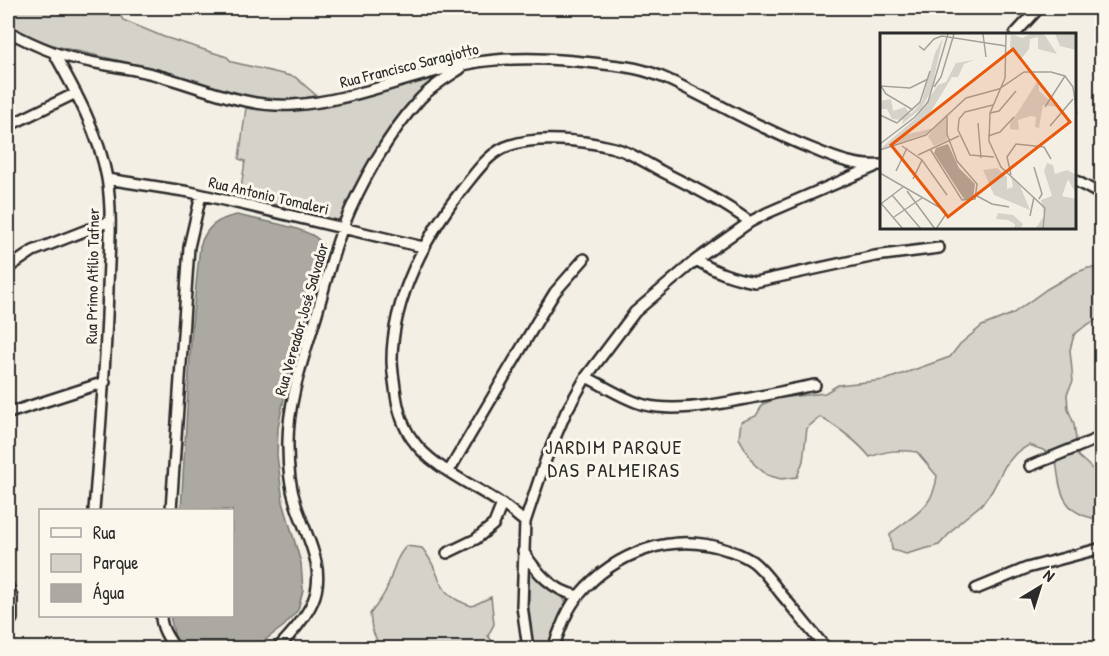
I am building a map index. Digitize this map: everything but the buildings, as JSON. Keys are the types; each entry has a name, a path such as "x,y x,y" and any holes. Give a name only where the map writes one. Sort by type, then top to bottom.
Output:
{"street":[{"path":"1016,33 1039,8"},
{"name":"Rua Francisco Saragiotto","path":"8,30 54,53 156,75 237,100 269,106 332,100 467,64 503,59 528,59 644,70 663,77 798,144 850,162 879,165"},
{"name":"Rua Primo Atílio Tafner","path":"54,53 89,121 107,179 110,220 105,382 94,509"},
{"name":"Rua Vereador José Salvador","path":"278,648 293,632 314,599 317,567 289,475 288,444 297,381 343,227 364,183 405,118 421,98 440,81 467,64"},
{"path":"8,126 76,93"},
{"path":"525,522 421,450 411,438 397,403 392,362 393,336 400,308 423,247 443,213 483,163 497,152 510,145 557,140 610,147 629,153 726,205 750,222"},
{"path":"528,648 522,606 525,522 546,459 566,412 586,377 635,312 696,260 750,222 788,203 879,165"},
{"name":"Rua Antonio Tomaleri","path":"107,179 201,195 423,247"},
{"path":"1076,181 1101,195"},
{"path":"171,509 189,247 201,195"},
{"path":"8,268 33,251 110,220"},
{"path":"696,260 718,273 735,279 755,282 863,258 939,248"},
{"path":"449,471 555,292 584,260"},
{"path":"586,377 645,405 666,407 694,407 815,385"},
{"path":"9,413 105,382"},
{"path":"1030,466 1101,437"},
{"path":"447,553 476,539 494,524 502,504"},
{"path":"553,648 578,596 594,579 619,561 642,550 666,543 685,542 711,544 752,561 826,648"},
{"path":"976,589 1027,568 1101,548"},
{"path":"523,551 545,579 567,593 578,596"},
{"path":"8,586 12,597 12,619 8,624"},
{"path":"161,617 166,636 175,648"}],"green space":[{"path":"8,8 116,8 123,20 164,37 227,57 232,62 295,77 317,96 278,102 243,98 156,69 55,46 21,33 8,25"},
{"path":"439,75 423,90 344,215 336,221 240,195 245,161 239,159 246,108 296,110 335,106"},
{"path":"1088,268 1101,268 1101,317 1074,335 1070,350 1073,381 1067,394 1078,456 1093,470 1100,481 1101,515 1098,519 1086,516 1070,507 1059,482 1056,460 1043,450 1029,445 1016,453 1005,466 992,491 982,504 960,522 939,545 906,554 892,550 890,534 927,504 935,487 937,476 917,452 893,451 870,457 847,435 820,417 807,428 803,461 797,477 781,479 767,475 754,464 739,438 741,422 756,416 763,404 778,398 825,393 838,385 885,380 950,357 960,344 982,326 1012,314 1047,289"},
{"path":"406,546 422,548 445,589 459,601 472,606 491,597 494,624 488,636 498,648 380,648 372,629 370,614 389,584 396,562"},
{"path":"529,570 542,583 563,597 566,604 548,648 532,648 529,618"}],"water":[{"path":"237,215 305,232 320,241 324,250 324,260 288,378 278,428 277,455 283,502 301,563 303,590 298,610 284,626 254,648 185,648 175,638 170,617 234,617 234,509 181,509 192,324 200,246 209,229 224,219"}],"district":[{"name":"JARDIM PARQUE DAS PALMEIRAS","path":"614,458"}]}
